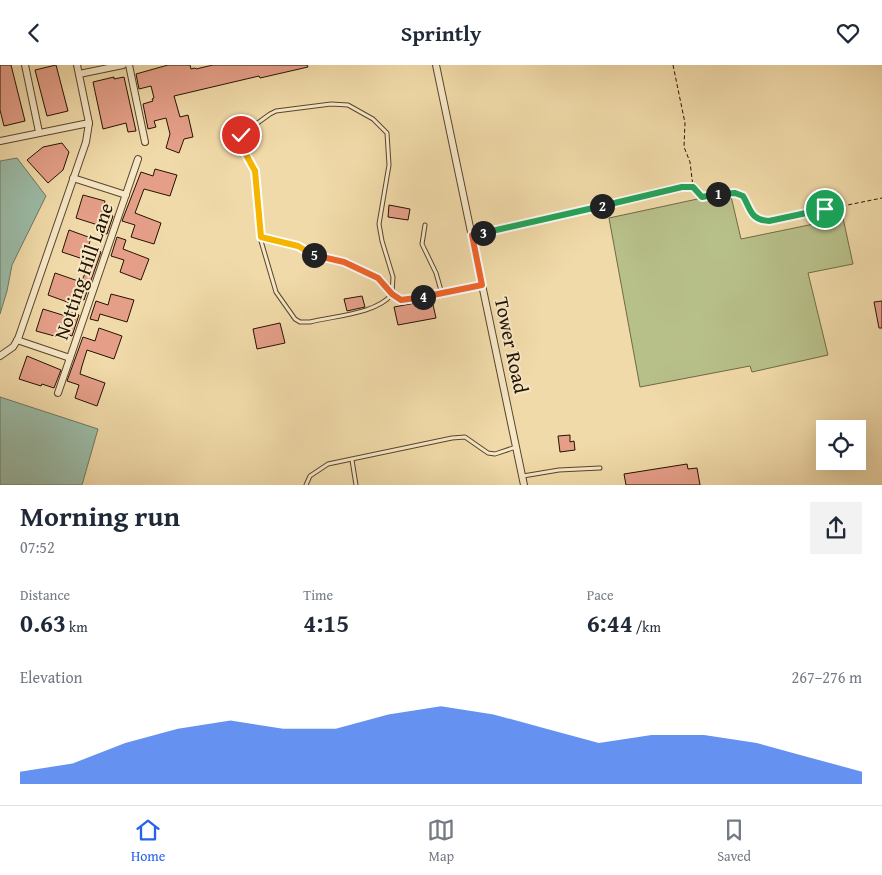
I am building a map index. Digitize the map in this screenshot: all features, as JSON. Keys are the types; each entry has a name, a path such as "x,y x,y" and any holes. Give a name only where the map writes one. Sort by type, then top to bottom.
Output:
{"street":[{"path":"25,65 39,133"},
{"path":"0,356 12,347 17,340 86,142 89,123 77,65"},
{"path":"79,74 123,65"},
{"path":"129,65 145,142"},
{"name":"Tower Road","path":"436,65 524,485"},
{"path":"0,141 89,123"},
{"name":"Notting Hill Lane","path":"58,393 138,159"},
{"name":"Notting Hill Lane","path":"73,177 126,195"},
{"name":"Notting Hill Lane","path":"17,340 70,358"}],"lane":[{"path":"331,104 348,105 355,108 383,128 388,138 389,165 379,224 392,277 392,294 382,305 371,308 310,323 300,322 295,319 276,292 261,237 256,174 244,151 241,135 276,111 331,104"},
{"path":"425,225 422,245 438,279 442,294"},
{"path":"261,237 298,246 313,255 344,262 378,278 392,294 401,300 442,294 482,285"},
{"path":"306,485 310,476 328,464 452,438 465,437 488,453 495,454 516,447"},
{"path":"352,460 356,485"},
{"path":"522,476 559,469 600,468"}],"path":[{"path":"673,65 685,123 684,147 690,162 693,187 702,197 735,193 743,196 751,212 761,221 882,198"},
{"path":"472,235 682,187 693,187"}],"green space":[{"path":"730,192 741,239 843,218 853,264 808,273 828,355 752,372 750,366 640,387 609,218"}],"shaded area":[{"path":"17,158 46,196 12,265 0,314 0,161"},
{"path":"0,397 98,429 82,485 0,485"}],"building":[{"path":"0,65 11,65 25,121 4,126 0,110"},
{"path":"56,65 68,111 47,116 35,70"},
{"path":"168,65 190,65 191,69 213,65 307,65 308,67 260,78 259,76 174,96 180,117 188,115 193,137 184,139 179,153 166,148 170,134 166,118 154,121 156,127 148,129 143,104 153,101 152,99 154,98 151,86 139,89 136,74"},
{"path":"114,77 114,79 124,77 136,131 128,132 126,123 103,129 93,82"},
{"path":"62,143 69,152 63,170 48,183 27,160 43,147"},
{"path":"155,169 177,175 170,196 144,189 135,213 161,223 154,244 131,237 135,225 122,221 141,172 153,176"},
{"path":"83,195 105,201 102,212 113,216 107,234 99,232 101,226 76,218"},
{"path":"389,205 410,209 408,220 388,217"},
{"path":"69,230 91,238 88,247 101,252 84,300 72,296 70,303 48,295 55,273 81,282 89,261 62,252"},
{"path":"117,237 126,240 123,249 149,259 141,280 120,272 124,260 111,256"},
{"path":"111,294 134,300 127,322 100,314 98,321 90,319 96,301 108,305"},
{"path":"362,296 365,307 347,311 344,299"},
{"path":"432,300 436,318 398,325 394,307"},
{"path":"882,301 882,328 879,328 874,302"},
{"path":"43,309 69,317 70,312 79,315 72,336 60,332 58,337 36,331"},
{"path":"280,323 285,343 257,349 253,329"},
{"path":"99,328 122,336 114,359 87,350 80,374 105,383 97,406 75,398 79,385 67,381 83,337 95,341"},
{"path":"27,356 61,370 54,388 19,379"},
{"path":"570,435 570,442 574,441 575,450 560,452 558,436"},
{"path":"687,464 688,469 697,468 700,485 626,485 624,474"}],"route":[{"path":"241,135 244,151 256,174 261,237 298,246 313,255 344,262 378,278 392,294 401,300 442,294 482,285 472,235 682,187 693,187 702,197 724,193 735,193 743,196 751,212 761,221 825,209"}]}
